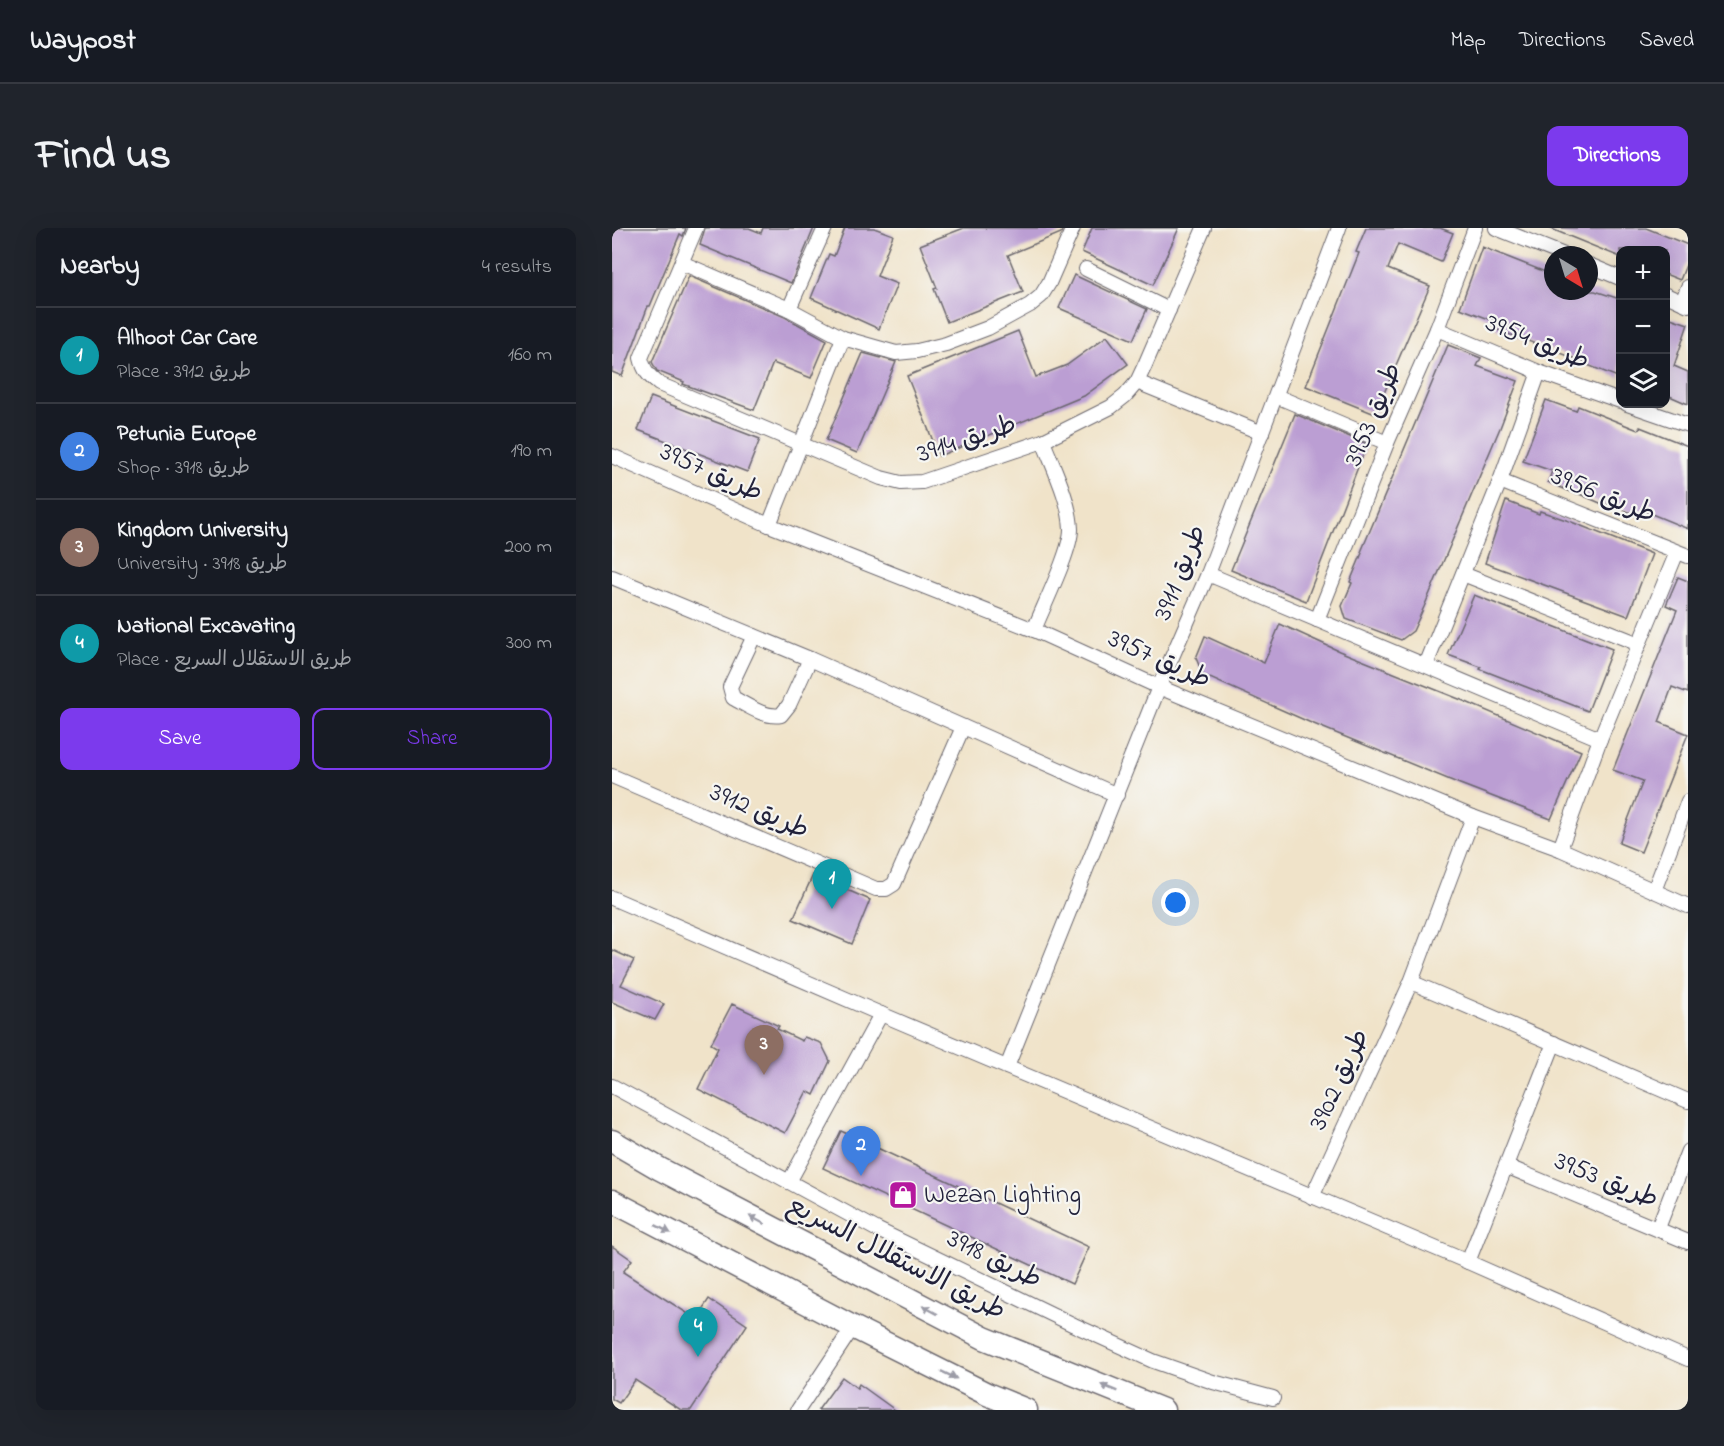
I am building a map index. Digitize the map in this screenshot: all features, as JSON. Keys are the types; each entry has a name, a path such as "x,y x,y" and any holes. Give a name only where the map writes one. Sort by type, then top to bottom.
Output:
{"main road":[{"name":"طريق الاستقلال السريع","path":"612,1141 670,1174 984,1338 1163,1410"},
{"path":"612,1201 853,1327 987,1394 1026,1410"}],"street":[{"path":"696,228 682,263 789,309 843,338 896,352 917,351 946,344 1010,317 1030,305 1041,296 1049,283 1073,228"},
{"path":"789,309 825,228"},
{"name":"طريق 3914","path":"682,263 641,358 643,368 648,375 659,384 880,478 911,483 932,479 1043,441 1112,407 1125,396 1137,382 1204,228"},
{"name":"طريق 3911","path":"1007,1067 1159,687 1208,574 1339,228"},
{"name":"طريق 3953","path":"1317,620 1387,443 1437,329 1475,228"},
{"path":"1496,228 1544,247"},
{"path":"1086,269 1169,310"},
{"path":"1598,269 1616,276"},
{"path":"1670,298 1685,303 1688,287"},
{"name":"طريق 3954","path":"1437,329 1539,372 1616,400"},
{"path":"769,525 843,338"},
{"path":"1426,665 1500,481 1539,372"},
{"path":"1137,382 1262,433"},
{"path":"1276,396 1387,443"},
{"path":"1639,408 1688,425"},
{"path":"1034,630 1066,552 1071,530 1065,499 1043,441"},
{"name":"طريق 3957","path":"612,456 769,525 1034,630 1159,687 1473,817 1560,849 1688,906"},
{"name":"طريق 3956","path":"1500,481 1683,554"},
{"path":"1560,849 1600,739 1639,644 1683,554"},
{"path":"1208,574 1600,739"},
{"path":"1463,574 1639,644"},
{"path":"612,577 810,659 1117,795"},
{"path":"754,636 730,687 730,692 733,698 763,713 781,715 789,705 810,659"},
{"name":"طريق 3912","path":"612,776 876,889 886,889 894,884 963,727"},
{"path":"1654,891 1688,801"},
{"name":"طريق 3902","path":"1312,1197 1411,982 1473,817"},
{"path":"612,898 1468,1262 1688,1359"},
{"path":"1411,982 1688,1101"},
{"path":"789,1182 881,1014"},
{"path":"1468,1262 1554,1043"},
{"name":"طريق 3918","path":"612,1086 876,1229 1153,1361 1213,1382 1273,1398"},
{"path":"1658,1228 1688,1151"},
{"name":"طريق 3953","path":"1506,1166 1688,1242"},
{"path":"798,1410 853,1327"}],"building":[{"path":"612,228 686,228 683,236 680,234 650,306 648,306 622,376 612,372"},
{"path":"705,228 749,228 761,233 763,228 814,228 791,283 700,245"},
{"path":"845,228 874,228 893,235 877,276 897,284 879,329 811,298 829,254 834,256"},
{"path":"964,228 1063,228 1061,233 1008,255 1023,292 947,322 934,289 937,288 920,245"},
{"path":"1092,228 1179,228 1153,285 1082,252"},
{"path":"1366,228 1440,228 1453,233 1441,262 1398,244 1388,269 1430,286 1375,414 1306,386 1359,253 1356,252"},
{"path":"1549,228 1646,228 1688,245 1688,260 1680,280 1670,276 1670,246 1616,246 1616,255 1598,246"},
{"path":"1482,247 1544,271 1544,300 1598,300 1598,292 1616,298 1616,376 1585,364 1585,362 1495,329 1497,322 1460,308"},
{"path":"1074,275 1147,309 1133,340 1059,308"},
{"path":"689,276 785,317 827,340 811,378 773,363 754,410 683,384 684,382 657,371 652,362"},
{"path":"1670,318 1688,324 1674,366 1688,372 1688,404 1670,396"},
{"path":"1018,331 1036,377 1067,365 1107,336 1128,364 1084,396 939,456 907,376"},
{"path":"1448,345 1481,358 1477,366 1518,381 1424,607 1413,631 1401,640 1346,619 1342,606 1361,552"},
{"path":"863,353 896,362 857,453 826,440"},
{"path":"651,397 760,439 747,472 638,430"},
{"path":"1546,400 1576,411 1578,406 1638,430 1640,427 1688,446 1688,529 1642,510 1639,516 1576,494 1548,482 1552,471 1523,461"},
{"path":"1295,414 1367,444 1306,601 1231,570"},
{"path":"1506,501 1539,514 1540,511 1569,521 1652,554 1628,616 1485,563"},
{"path":"1678,577 1688,581 1688,693 1672,687 1659,722 1688,734 1641,852 1619,843 1643,781 1613,770 1677,610 1666,605"},
{"path":"1474,595 1612,649 1588,711 1448,655"},
{"path":"1280,624 1339,651 1581,751 1551,819 1309,722 1203,675 1196,658 1205,636 1264,663"},
{"path":"813,875 870,900 852,944 793,919"},
{"path":"612,950 634,960 621,985 664,1004 655,1020 612,1002"},
{"path":"732,1004 779,1026 777,1029 802,1041 804,1037 821,1043 830,1061 814,1095 807,1091 785,1133 698,1089 718,1048 711,1044"},
{"path":"841,1131 1089,1247 1072,1284 823,1168"},
{"path":"612,1246 632,1260 623,1272 696,1319 709,1299 747,1325 691,1410 681,1410 635,1380 619,1403 612,1399"},
{"path":"842,1377 857,1388 859,1384 895,1410 818,1410"}],"place":[{"name":"Alhoot Car Care","path":"832,909"},
{"name":"Kingdom University","path":"764,1075"},
{"name":"Petunia Europe","path":"861,1176"},
{"name":"Wezan Lighting","path":"903,1195"},
{"name":"National Excavating","path":"698,1357"}]}
